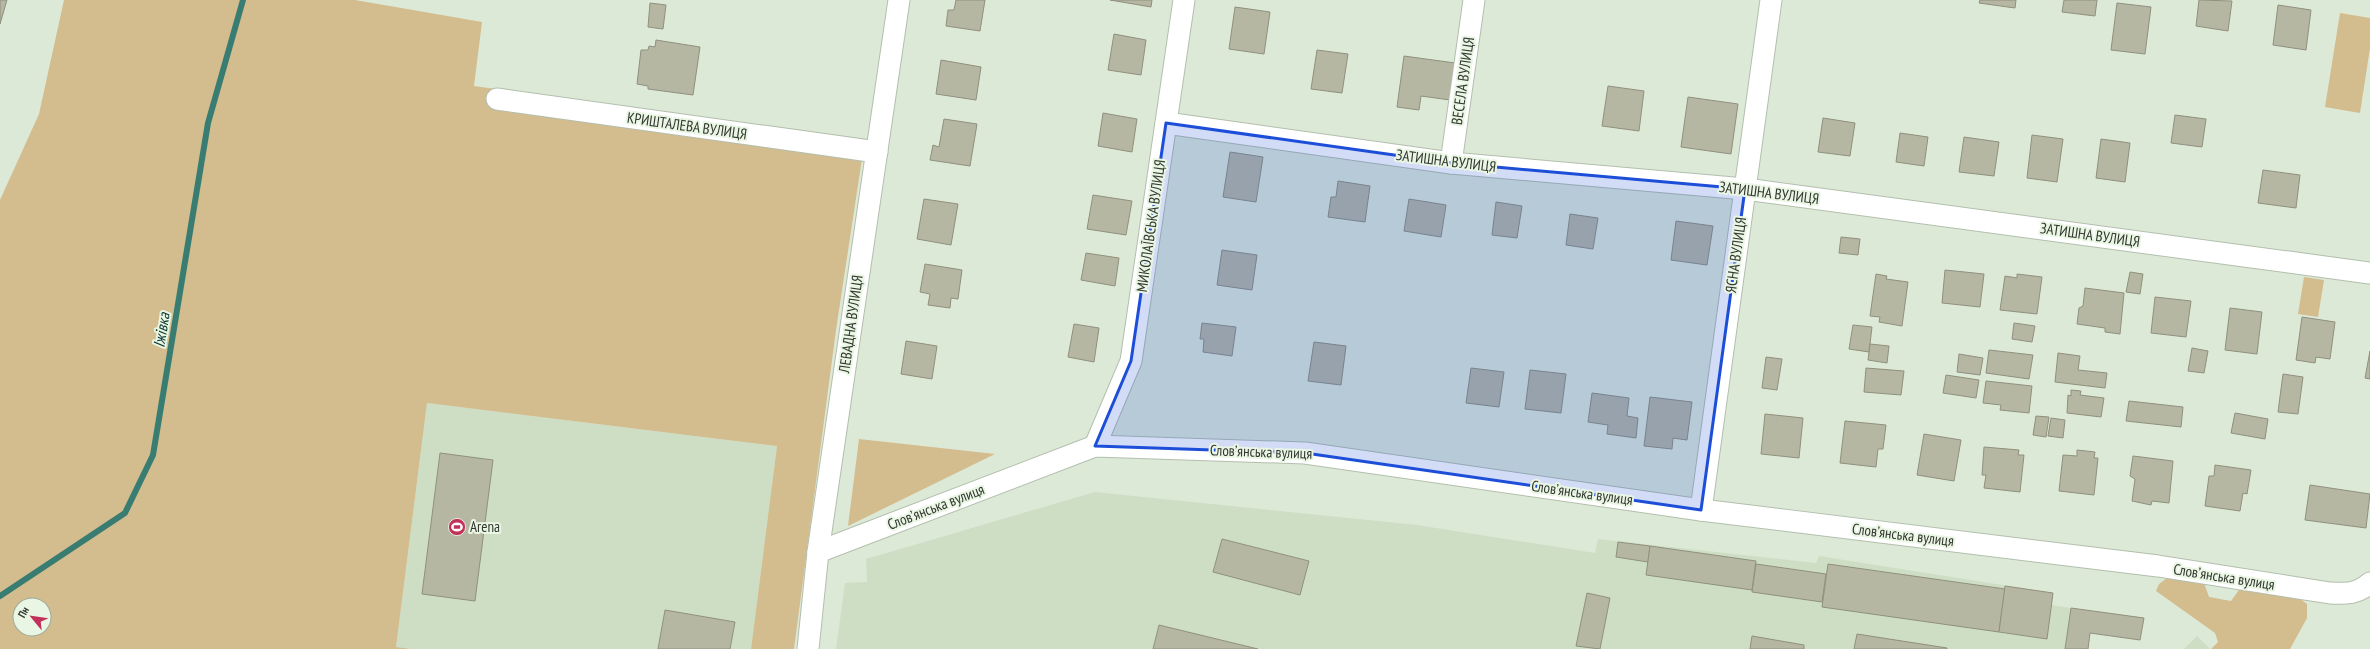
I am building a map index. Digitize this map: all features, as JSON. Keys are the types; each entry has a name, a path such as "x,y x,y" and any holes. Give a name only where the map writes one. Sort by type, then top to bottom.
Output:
{"street":[{"name":"ЛЕВАДНА ВУЛИЦЯ","path":"808,649 818,552 898,0"},
{"name":"МИКОЛАЇВСЬКА ВУЛИЦЯ","path":"1095,446 1131,361 1184,0"},
{"name":"ВЕСЕЛА ВУЛИЦЯ","path":"1451,163 1474,0"},
{"name":"ЯСНА ВУЛИЦЯ","path":"1701,510 1771,0"},
{"name":"КРИШТАЛЕВА ВУЛИЦЯ","path":"497,100 877,152"},
{"name":"ЗАТИШНА ВУЛИЦЯ","path":"1166,123 1451,163 1745,189 2370,273"},
{"name":"Словʼянська вулиця","path":"818,552 1095,446 1305,453 1701,510 2158,566 2330,593 2349,594 2365,587"}],"highlighted area":[{"path":"1166,123 1451,163 1745,189 1701,510 1305,453 1095,446 1131,361"}],"shaded area":[{"path":"64,0 355,0 482,22 474,86 865,139 836,330 794,649 751,649 777,446 427,403 396,647 411,649 0,649 0,200 39,114"},
{"path":"2340,13 2370,18 2370,48 2360,113 2325,107"},
{"path":"2304,277 2324,280 2318,317 2298,314"},
{"path":"427,403 777,446 751,649 411,649 396,647"},
{"path":"859,439 995,454 848,526"},
{"path":"1095,492 1417,525 1595,553 1598,539 1816,563 1819,556 2053,593 2051,605 2071,608 2065,649 836,649 845,583 867,582 866,559"},
{"path":"2167,578 2204,583 2209,597 2231,601 2241,587 2296,596 2307,604 2307,618 2290,649 2211,649 2218,642 2215,633 2156,591 2159,584"},
{"path":"2197,636 2210,649 2184,649"}],"building":[{"path":"0,0 7,0 0,24"},
{"path":"956,0 985,0 980,31 946,26 948,10 954,10"},
{"path":"1110,0 1152,0 1151,7"},
{"path":"1980,0 2016,0 2015,8 1979,3"},
{"path":"2064,0 2097,0 2095,16 2062,12"},
{"path":"2199,0 2232,1 2228,31 2196,26"},
{"path":"650,3 666,5 663,29 648,27"},
{"path":"2117,3 2151,7 2145,54 2111,50"},
{"path":"2278,5 2311,10 2306,50 2273,45"},
{"path":"1235,7 1270,12 1264,54 1229,49"},
{"path":"1114,34 1146,40 1141,75 1108,70"},
{"path":"656,40 700,47 693,95 648,89 648,86 637,84 641,50 648,50 649,46 655,47"},
{"path":"1317,50 1348,54 1342,93 1311,89"},
{"path":"1404,56 1455,63 1450,100 1421,96 1419,110 1397,107"},
{"path":"941,60 981,67 976,100 936,94"},
{"path":"1608,86 1644,91 1639,131 1602,126"},
{"path":"1688,97 1738,104 1731,154 1681,147"},
{"path":"1103,113 1137,119 1132,152 1098,146"},
{"path":"2175,115 2206,119 2202,147 2171,143"},
{"path":"1823,118 1855,123 1850,156 1818,152"},
{"path":"944,119 977,124 970,166 930,160 933,145 939,147"},
{"path":"1900,133 1928,137 1924,166 1896,162"},
{"path":"2032,135 2063,139 2057,182 2027,178"},
{"path":"1964,137 1999,142 1994,176 1959,172"},
{"path":"2101,139 2130,143 2125,182 2096,178"},
{"path":"1230,152 1263,157 1256,202 1223,197"},
{"path":"2263,170 2300,175 2296,208 2258,203"},
{"path":"1338,181 1370,186 1365,222 1328,217 1331,197 1336,197"},
{"path":"1093,195 1132,201 1126,235 1087,229"},
{"path":"924,199 958,204 951,245 917,239"},
{"path":"1409,199 1446,205 1441,237 1404,231"},
{"path":"1496,202 1522,206 1517,238 1492,235"},
{"path":"1570,214 1598,218 1593,249 1566,245"},
{"path":"1676,221 1713,226 1707,265 1671,260"},
{"path":"1841,237 1860,239 1858,255 1839,253"},
{"path":"1222,250 1257,255 1252,290 1217,285"},
{"path":"1086,253 1119,258 1115,286 1081,280"},
{"path":"925,264 962,270 958,299 951,298 950,308 928,305 930,294 920,292"},
{"path":"1945,270 1984,274 1980,307 1942,303"},
{"path":"2130,272 2143,274 2140,294 2126,292"},
{"path":"1876,274 1887,276 1886,279 1908,282 1902,326 1879,322 1880,317 1870,316"},
{"path":"2017,274 2042,277 2037,314 2000,310 2005,276 2017,278"},
{"path":"2085,288 2124,293 2120,334 2105,332 2105,328 2077,324 2079,308 2083,306"},
{"path":"2155,297 2191,301 2186,337 2151,333"},
{"path":"2230,308 2262,312 2257,354 2225,350"},
{"path":"2302,317 2335,322 2330,359 2316,357 2315,363 2296,360"},
{"path":"1202,323 1236,327 1232,356 1203,352 1204,339 1200,339"},
{"path":"2014,323 2035,326 2032,342 2012,339"},
{"path":"1074,324 1099,328 1094,362 1068,357"},
{"path":"1853,325 1872,327 1869,352 1849,349"},
{"path":"906,341 937,346 932,379 901,374"},
{"path":"1314,342 1346,346 1341,385 1308,381"},
{"path":"1870,344 1889,346 1887,363 1868,360"},
{"path":"2192,348 2208,351 2204,373 2188,371"},
{"path":"1989,350 2033,355 2029,379 1986,373"},
{"path":"2370,351 2370,379 2365,378"},
{"path":"2058,353 2080,356 2078,370 2107,373 2105,388 2055,382"},
{"path":"1959,354 1983,358 1980,375 1957,372"},
{"path":"1766,357 1782,359 1777,390 1762,388"},
{"path":"1471,368 1504,372 1499,407 1466,403"},
{"path":"1866,368 1904,371 1901,395 1864,392"},
{"path":"1530,370 1566,374 1561,413 1525,409"},
{"path":"2283,374 2303,377 2298,414 2278,412"},
{"path":"1946,375 1979,380 1976,398 1943,393"},
{"path":"1986,381 2032,386 2029,413 2000,410 2001,405 1983,403"},
{"path":"2071,390 2081,391 2080,395 2104,398 2101,417 2067,413 2068,395 2071,396"},
{"path":"1592,393 1629,398 1627,416 1638,418 1636,438 1607,434 1608,425 1588,422"},
{"path":"1650,397 1692,402 1687,440 1673,438 1672,449 1644,446"},
{"path":"2129,401 2183,407 2181,427 2126,421"},
{"path":"2235,413 2268,419 2265,439 2231,433"},
{"path":"1765,414 1803,418 1799,458 1761,454"},
{"path":"2036,416 2049,417 2046,437 2033,435"},
{"path":"2051,418 2065,420 2063,438 2048,436"},
{"path":"1845,421 1886,425 1883,449 1878,449 1876,467 1840,463"},
{"path":"1924,434 1961,440 1954,481 1917,475"},
{"path":"1984,447 2019,450 2018,455 2024,455 2020,492 1984,488 1986,475 1982,475"},
{"path":"2077,450 2095,452 2094,458 2098,458 2094,495 2059,491 2063,455 2077,456"},
{"name":"Arena","path":"440,453 493,460 475,601 422,594"},
{"path":"2133,456 2173,461 2169,503 2152,501 2151,505 2132,501 2135,479 2130,476"},
{"path":"2215,465 2251,470 2247,494 2243,493 2240,511 2205,506 2209,476 2214,476"},
{"path":"2310,485 2370,494 2366,528 2305,520"},
{"path":"1222,539 1309,561 1300,595 1213,572"},
{"path":"1618,542 1650,546 1648,562 1616,557"},
{"path":"1650,546 1756,561 1752,590 1646,575"},
{"path":"1756,564 1826,574 1822,602 1752,592"},
{"path":"1828,564 2005,589 1999,632 1822,607"},
{"path":"2005,586 2053,593 2047,639 1999,632"},
{"path":"1587,593 1610,598 1600,649 1576,646"},
{"path":"2071,608 2144,618 2140,640 2090,633 2088,649 2065,649"},
{"path":"665,610 735,622 730,649 658,649"},
{"path":"1159,625 1258,649 1153,649"},
{"path":"1857,634 1947,648 1947,649 1854,649"},
{"path":"1752,636 1804,645 1804,649 1750,649"}],"waterway":[{"name":"Іжівка","path":"0,596 125,513 153,455 208,123 243,0"}],"place":[{"name":"Arena","path":"457,527"}]}
